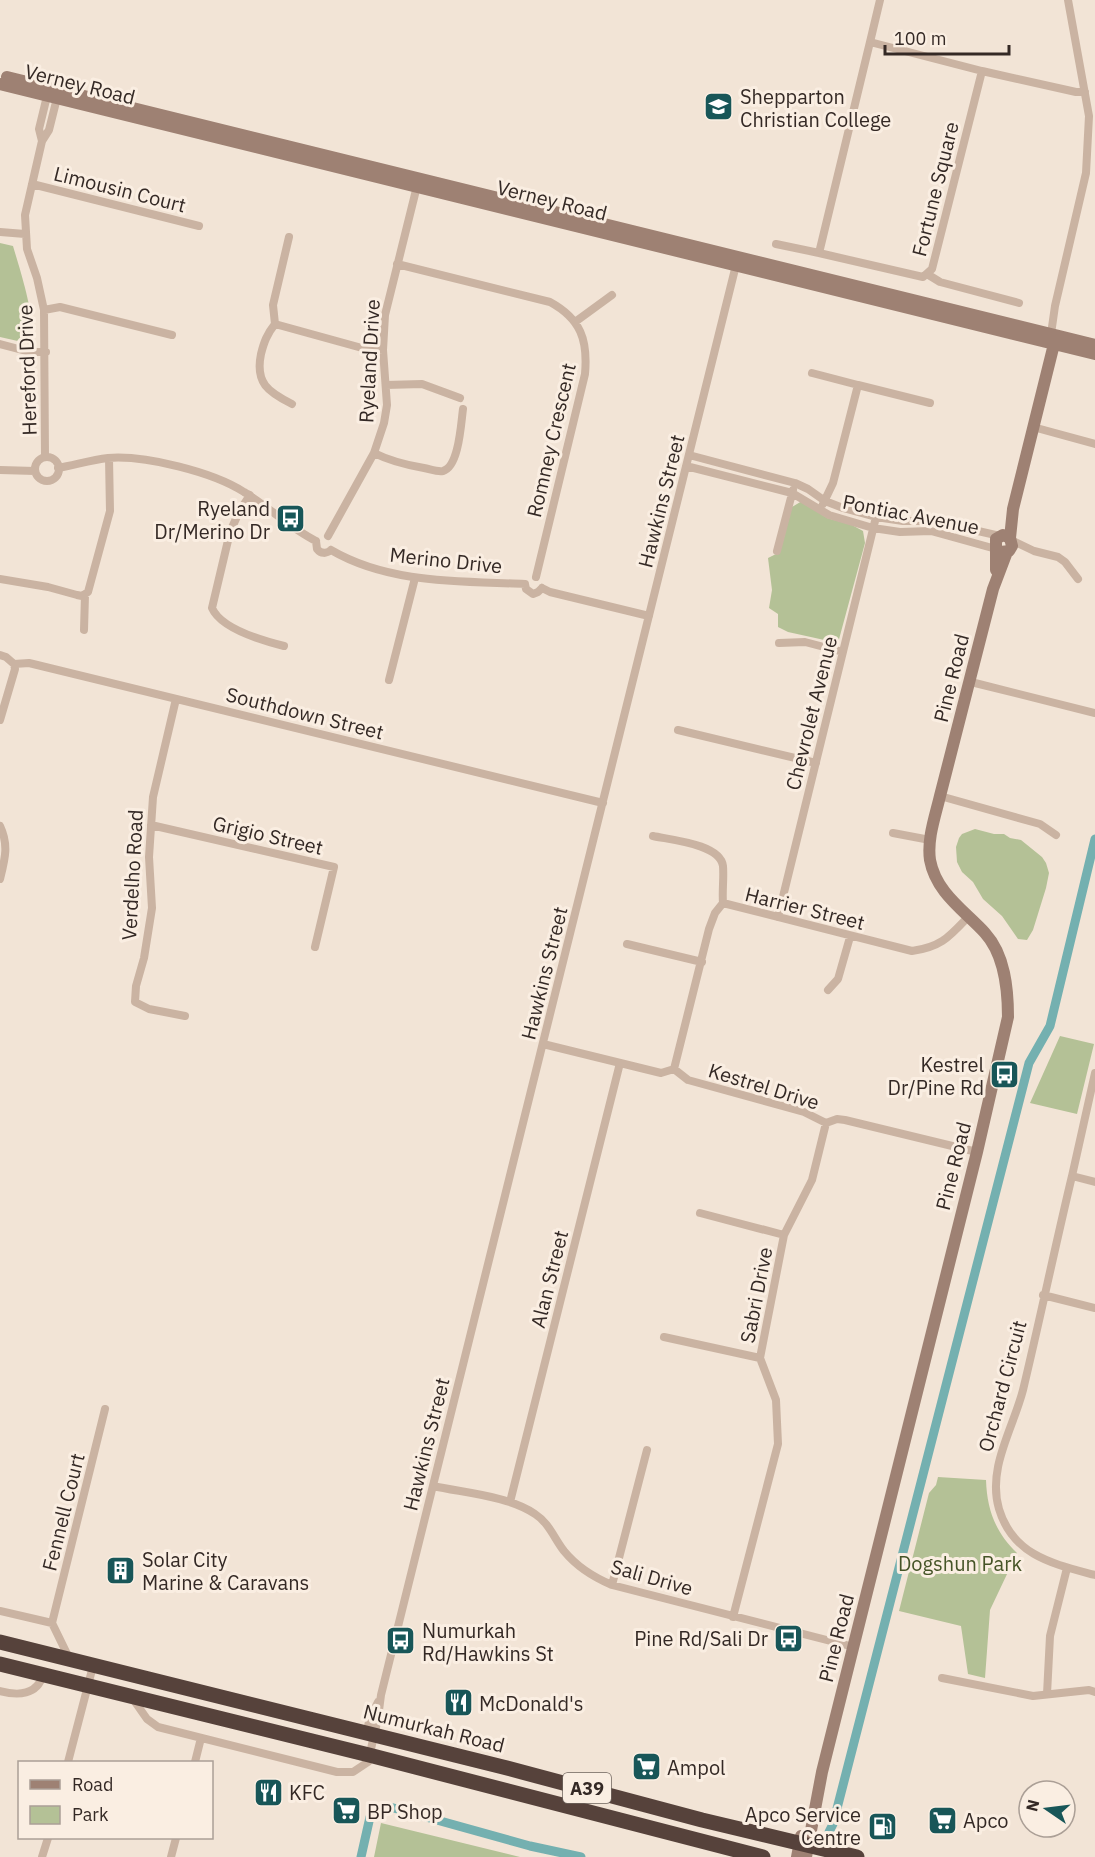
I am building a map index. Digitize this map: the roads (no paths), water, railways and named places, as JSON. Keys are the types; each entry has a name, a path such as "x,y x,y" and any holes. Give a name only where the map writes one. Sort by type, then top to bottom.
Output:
{"highway":[{"name":"Numurkah Road","path":"0,1642 591,1789 802,1851 857,1857"},
{"path":"28,1650 40,1661 43,1675"},
{"name":"A39","path":"0,1664 369,1755 763,1857"},
{"path":"591,1789 609,1802 610,1817"}],"street":[{"path":"819,253 880,0"},
{"path":"1054,338 1055,306 1086,173 1089,116 1068,0"},
{"path":"870,42 982,71 1085,92"},
{"name":"Fortune Square","path":"776,243 923,277 927,274 932,269 982,71"},
{"name":"Verney Road","path":"0,75 53,93"},
{"name":"Verney Road","path":"0,84 53,93 737,262 1054,338 1095,345"},
{"name":"Hereford Drive","path":"45,457 44,310 37,278 27,249 25,215 42,141 49,130 53,93"},
{"name":"Ryeland Drive","path":"328,536 374,453 384,423 387,405 383,350 385,315 418,183"},
{"name":"Limousin Court","path":"32,184 199,226"},
{"path":"0,232 25,234"},
{"path":"289,237 273,305 275,324 267,334 260,359 261,379 274,395 292,404"},
{"name":"Hawkins Street","path":"370,1734 370,1718 381,1695 737,262"},
{"path":"397,264 545,301 560,308 575,322 612,295"},
{"path":"927,274 940,282 1019,303"},
{"path":"44,310 60,307 172,335"},
{"name":"Romney Crescent","path":"536,577 585,374 587,354 583,336 575,322"},
{"path":"275,324 362,348 383,350"},
{"name":"Verney Road","path":"1054,338 1095,354"},
{"name":"Pine Road","path":"802,1851 1004,1036 1008,994 1005,975 987,935 951,901 934,873 930,840 1054,338"},
{"path":"0,345 46,352"},
{"path":"812,373 930,403"},
{"path":"386,385 422,384 460,398"},
{"path":"820,510 833,483 858,385"},
{"path":"374,453 407,466 437,471 445,470 451,465 455,454 463,410"},
{"path":"1033,427 1095,444"},
{"name":"Pontiac Avenue","path":"689,455 795,483 825,501 843,508 876,517 903,521 934,521 1004,544"},
{"path":"45,457 53,459 58,468 54,478 46,481 39,478 35,471 39,460 45,457"},
{"path":"58,468 109,458 142,460 190,470 216,478 250,495 299,532 316,541"},
{"path":"84,630 85,595 90,587 110,511 109,458"},
{"name":"Pontiac Avenue","path":"686,466 792,493 836,518 873,528 900,532 931,531 1004,544"},
{"path":"0,470 35,471"},
{"path":"777,551 795,483"},
{"path":"250,495 230,532 212,608 219,618 252,637 284,646"},
{"name":"Chevrolet Avenue","path":"778,917 876,517"},
{"path":"322,536 328,536 333,542 331,550 321,553 317,549 316,541 322,536"},
{"path":"1004,544 1059,557 1078,579"},
{"name":"Merino Drive","path":"331,550 366,566 414,578 525,584"},
{"path":"530,577 536,577 542,582 542,588 533,594 526,589 525,584 530,577"},
{"path":"389,680 414,578"},
{"path":"0,579 85,595"},
{"path":"542,588 550,592 649,616"},
{"path":"779,643 805,642 843,652"},
{"name":"Southdown Street","path":"0,655 14,664 30,663 603,804"},
{"path":"0,720 15,669 14,664"},
{"path":"971,681 1095,713"},
{"name":"Verdelho Road","path":"176,699 153,797 149,857 152,908 144,958 136,986 135,1002 149,1009 185,1016"},
{"path":"678,730 816,763"},
{"path":"940,796 1040,824 1056,835"},
{"name":"Grigio Street","path":"151,825 334,867 315,947"},
{"path":"0,826 6,855 0,879"},
{"path":"893,832 930,840"},
{"path":"653,836 711,850 720,857 723,865 723,903"},
{"name":"Harrier Street","path":"674,1069 709,929 715,913 723,903 912,951 928,949 942,943 968,917"},
{"path":"828,990 838,979 850,937"},
{"path":"627,944 702,962"},
{"name":"Kestrel Drive","path":"543,1044 661,1073 674,1069 688,1080 804,1112 826,1123 837,1119 845,1120 977,1152"},
{"name":"Alan Street","path":"510,1502 620,1063"},
{"name":"Orchard Circuit","path":"1095,1073 1022,1394 998,1464 996,1492 999,1509 1014,1538 1039,1558 1095,1575"},
{"name":"Sabri Drive","path":"733,1617 778,1444 776,1400 760,1358 784,1235 812,1180 826,1123"},
{"path":"1072,1176 1095,1182"},
{"path":"700,1214 784,1235"},
{"path":"1043,1295 1095,1308"},
{"path":"664,1337 760,1358"},
{"name":"Fennell Court","path":"52,1623 105,1409"},
{"path":"612,1586 647,1450"},
{"name":"Sali Drive","path":"433,1486 510,1502 536,1514 548,1526 563,1550 579,1566 594,1578 612,1586 854,1647"},
{"path":"1047,1695 1050,1636 1067,1568"},
{"path":"0,1611 52,1623 70,1660"},
{"path":"68,1761 93,1666"},
{"path":"0,1691 20,1694 28,1692 41,1682 43,1675"},
{"path":"942,1678 1033,1696 1089,1690 1095,1692"},
{"path":"131,1696 147,1719 158,1727 336,1772 353,1772 368,1762 370,1734"},
{"path":"195,1761 201,1738"},
{"path":"42,1857 48,1839"},
{"path":"171,1857 176,1839"}],"waterway":[{"path":"829,1832 833,1824 1029,1063 1050,1026 1095,839"},
{"path":"361,1857 370,1817 390,1807 530,1846 581,1857"}],"place":[{"name":"Shepparton Christian College","path":"719,107"},
{"name":"Ryeland Dr/Merino Dr","path":"291,519"},
{"name":"Kestrel Dr/Pine Rd","path":"1005,1075"},
{"name":"Solar City Marine & Caravans","path":"121,1571"},
{"name":"Pine Rd/Sali Dr","path":"789,1638"},
{"name":"Numurkah Rd/Hawkins St","path":"401,1641"},
{"name":"McDonald's","path":"458,1703"},
{"name":"Ampol","path":"646,1767"},
{"name":"KFC","path":"268,1792"},
{"name":"BP Shop","path":"346,1811"},
{"name":"Apco","path":"942,1820"},
{"name":"Apco Service Centre","path":"882,1826"}],"park label":[{"name":"Dogshun Park","path":"960,1563"}]}
